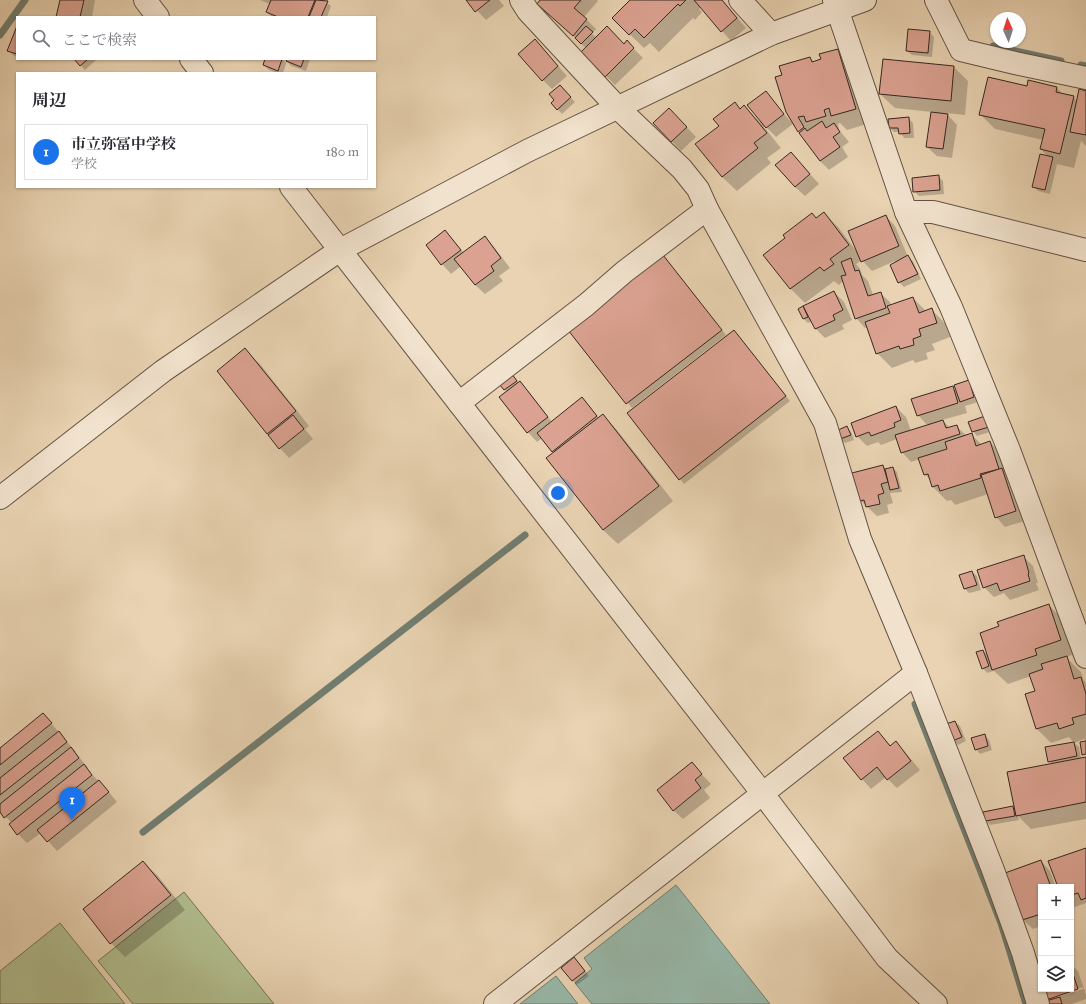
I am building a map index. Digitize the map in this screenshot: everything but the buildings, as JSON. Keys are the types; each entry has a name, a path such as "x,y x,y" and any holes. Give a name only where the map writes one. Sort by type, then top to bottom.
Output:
{"street":[{"path":"145,0 157,16"},
{"path":"521,0 533,16 617,107 682,169 698,190 825,423 860,538 916,673 992,870 1023,953 1038,1004"},
{"path":"740,0 771,34"},
{"path":"0,498 164,371 340,250 527,151 617,107 835,5 865,0"},
{"path":"936,0 961,50 1086,78"},
{"path":"835,5 906,212 951,307 1009,450 1086,657"},
{"path":"192,60 201,72"},
{"path":"292,188 763,794 887,958 936,1004"},
{"path":"459,403 586,305 624,272 707,209"},
{"path":"906,212 934,212 1086,250"},
{"path":"495,1004 916,673"}],"green space":[{"path":"184,892 274,1004 133,1004 98,961"},
{"path":"60,923 125,1004 0,1004 0,971"}],"shaded area":[{"path":"676,885 770,1004 592,1004 575,983 592,969 584,958"},
{"path":"556,976 578,1004 520,1004"}],"waterway":[{"path":"0,35 25,0"},
{"path":"1002,48 1061,61"},
{"path":"1081,65 1086,66"},
{"path":"143,832 525,535"},
{"path":"915,704 1001,923 1026,1004"}],"place":[{"name":"市立弥冨中学校","path":"72,820"}]}
